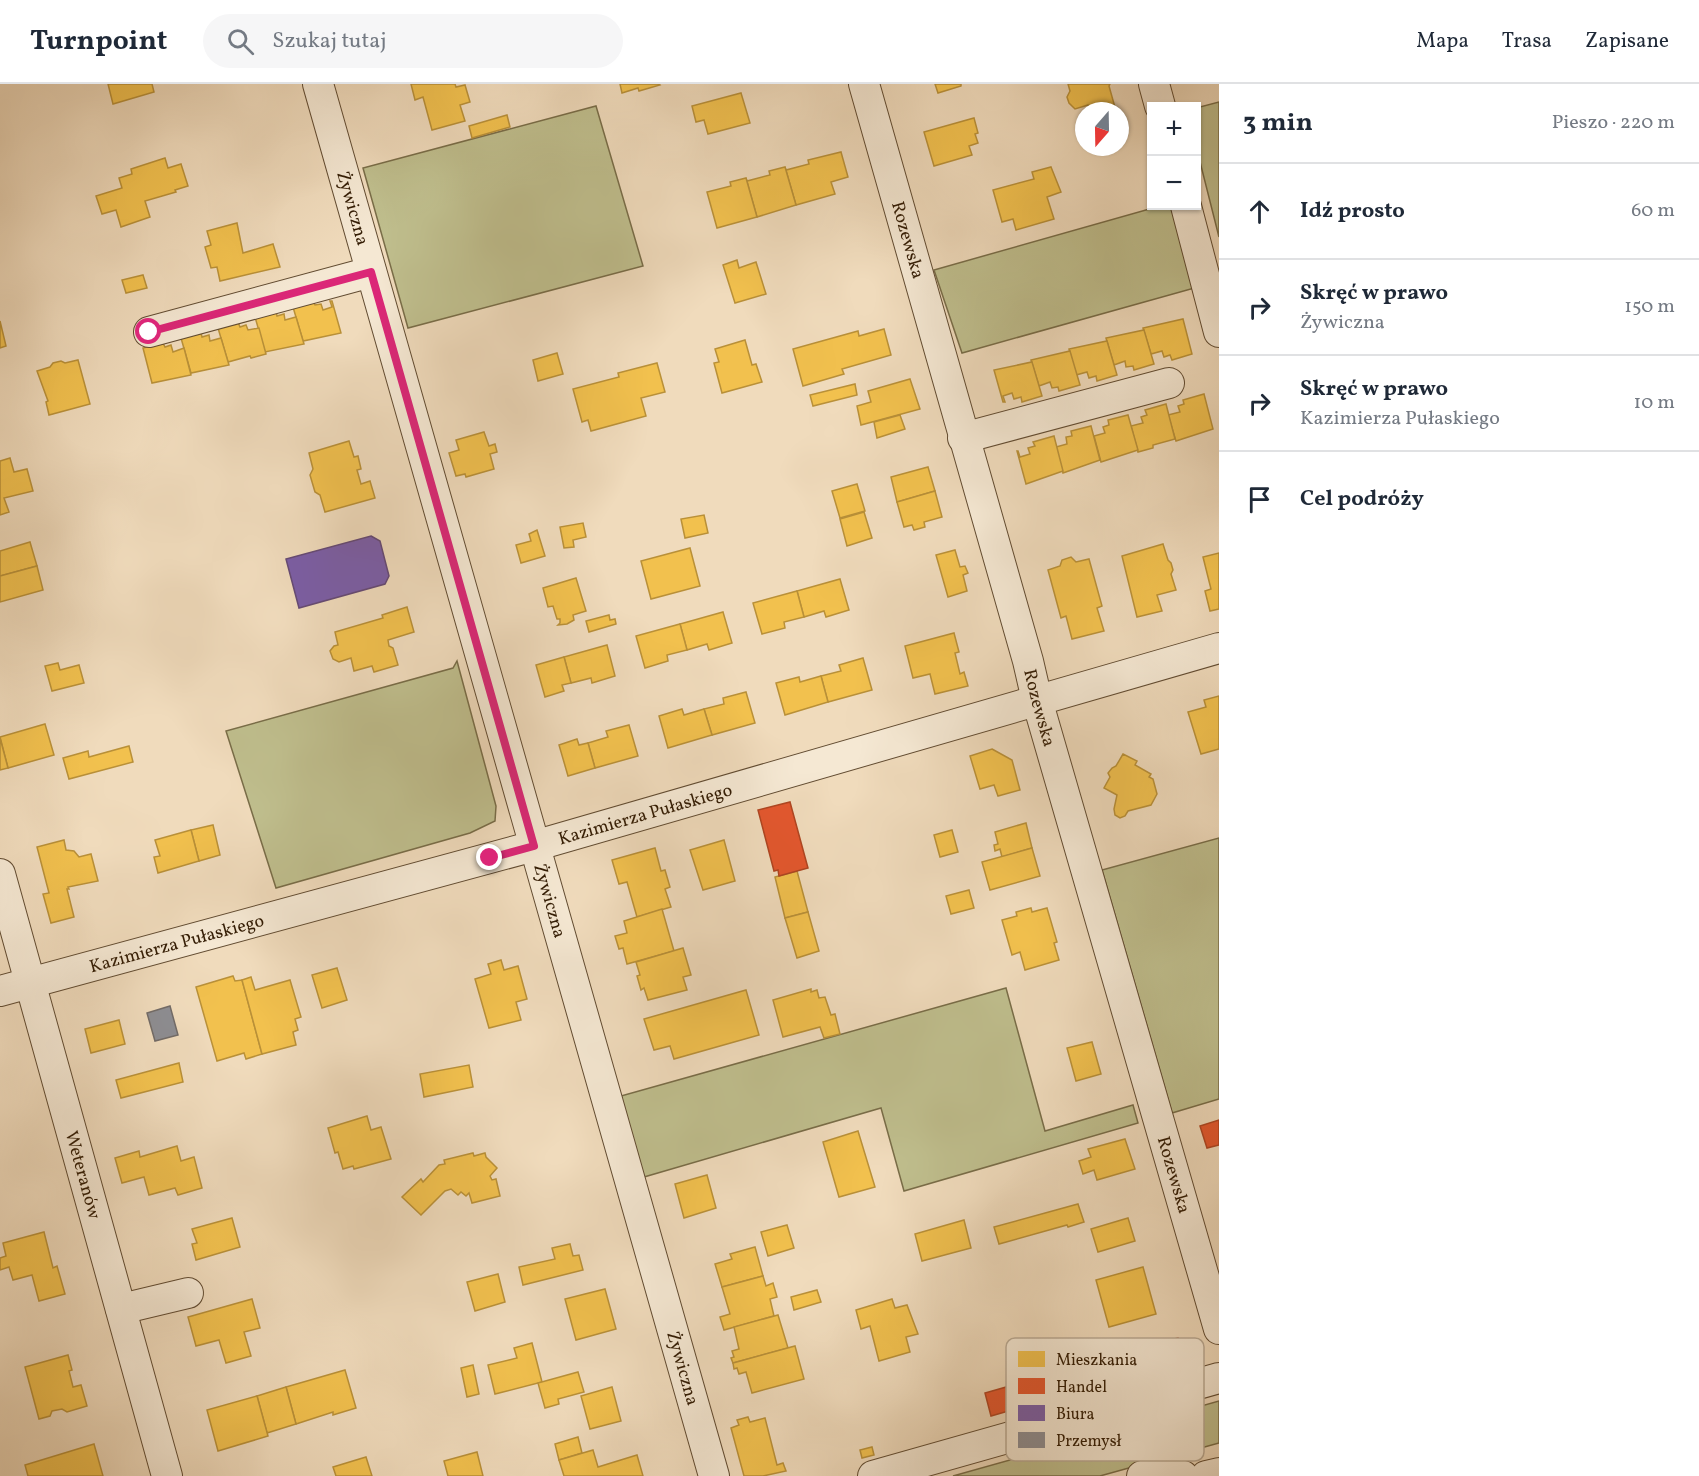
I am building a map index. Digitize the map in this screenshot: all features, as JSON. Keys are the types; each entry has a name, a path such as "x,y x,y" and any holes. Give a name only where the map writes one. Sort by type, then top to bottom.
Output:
{"street":[{"name":"Żywiczna","path":"318,84 714,1476"},
{"name":"Rozewska","path":"864,84 1028,661 1037,700 1219,1329"},
{"path":"1154,84 1159,102"},
{"path":"1187,210 1219,332"},
{"path":"149,332 371,272"},
{"path":"963,438 1168,383"},
{"name":"Kazimierza Pułaskiego","path":"0,991 534,846 1219,648"},
{"name":"Weteranów","path":"0,874 167,1476"},
{"path":"121,1309 188,1293"},
{"path":"1204,1382 1219,1378"},
{"path":"873,1476 1006,1438"},
{"path":"1142,1476 1161,1470 1183,1476"},
{"path":"1206,1476 1219,1473"}],"shaded area":[{"path":"1219,102 1219,237 1201,166 1201,107"},
{"path":"596,106 643,266 408,328 363,168"},
{"path":"1147,210 1177,210 1198,287 962,353 934,270"},
{"path":"457,661 496,806 495,821 470,833 276,888 226,731 453,668"},
{"path":"1219,838 1219,1099 1172,1113 1102,870"},
{"path":"1006,988 1045,1131 1133,1105 1138,1123 904,1191 881,1108 644,1177 621,1096"},
{"path":"1219,1401 1219,1443 1204,1447 1204,1405"},
{"path":"1006,1461 1154,1461 1100,1476 953,1476"}],"building: Mieszkania":[{"path":"108,84 152,84 154,92 113,104"},
{"path":"411,84 455,84 456,87 465,85 470,102 460,105 465,121 432,130 423,97 415,100"},
{"path":"620,84 659,84 660,85 622,93"},
{"path":"935,84 961,84 961,86 938,93"},
{"path":"1068,84 1110,84 1113,102 1075,102 1075,109 1067,97 1070,91"},
{"path":"741,93 750,123 708,134 704,120 696,122 692,106"},
{"path":"507,115 510,127 472,138 469,126"},
{"path":"974,118 978,143 969,146 972,155 934,166 924,132"},
{"path":"841,152 848,177 831,182 835,194 796,205 785,167 786,170 809,164 808,160"},
{"path":"165,158 168,168 181,164 188,186 145,201 150,217 121,227 116,210 102,214 96,196 122,188 119,178 132,174 131,169"},
{"path":"785,167 796,205 757,217 746,178 747,181 770,175 769,171"},
{"path":"1051,167 1061,192 1047,197 1054,219 1016,230 1013,219 1002,222 993,190 1034,179 1032,172"},
{"path":"746,178 757,217 717,228 707,192 731,186 730,182"},
{"path":"237,223 243,253 273,244 280,267 220,281 217,267 211,268 205,247 211,245 207,231"},
{"path":"737,260 739,268 756,262 766,294 735,303 723,265"},
{"path":"143,275 147,288 126,293 122,280"},
{"path":"313,301 315,305 321,304 323,310 332,307 330,301 332,301 341,333 303,341 293,307"},
{"path":"276,311 277,316 284,314 285,320 296,317 304,344 265,352 255,317"},
{"path":"1183,319 1192,354 1172,360 1170,355 1164,357 1162,351 1151,354 1143,328"},
{"path":"0,321 6,346 0,348"},
{"path":"238,322 240,327 246,325 248,330 259,328 266,354 228,362 218,328"},
{"path":"884,329 891,355 842,369 844,374 803,386 793,349 858,331 859,336"},
{"path":"1144,330 1154,364 1134,370 1133,366 1126,367 1125,361 1114,365 1106,338"},
{"path":"201,333 202,337 209,335 210,341 221,338 229,365 191,373 181,338"},
{"path":"745,340 752,365 756,364 762,382 722,393 714,363 719,362 715,349"},
{"path":"1107,341 1117,375 1097,381 1096,376 1089,378 1087,372 1076,375 1069,349"},
{"path":"163,343 165,347 171,345 173,352 184,348 191,375 152,383 143,348"},
{"path":"1070,351 1080,385 1059,391 1058,387 1052,388 1050,382 1039,386 1031,360"},
{"path":"557,353 563,374 538,381 533,360"},
{"path":"78,360 90,404 49,415 46,402 48,401 37,371 50,367 53,363"},
{"path":"1032,362 1042,396 1022,402 1021,397 1014,399 1012,393 1003,396 1005,402 1003,402 994,370"},
{"path":"657,363 665,392 641,398 646,416 591,431 588,420 582,422 573,389 619,377 618,373"},
{"path":"910,379 920,409 861,425 857,406 871,402 868,391"},
{"path":"855,384 857,395 813,406 810,395"},
{"path":"1204,394 1213,429 1176,441 1168,415 1180,412 1178,406 1184,404 1183,400"},
{"path":"1166,404 1175,439 1138,452 1131,426 1143,423 1141,417 1147,415 1145,410"},
{"path":"900,415 905,429 877,438 874,422"},
{"path":"1128,415 1138,450 1101,462 1094,436 1105,433 1103,427 1109,425 1108,420"},
{"path":"1091,426 1100,460 1063,473 1056,447 1067,444 1066,437 1072,436 1071,431"},
{"path":"484,432 489,446 495,444 497,452 490,454 494,469 466,477 465,474 456,476 449,453 459,450 456,440"},
{"path":"1054,436 1063,471 1026,484 1017,451 1020,457 1030,454 1028,448 1035,446 1033,442"},
{"path":"349,441 354,457 358,456 361,469 357,470 361,484 370,481 375,498 325,512 310,475 313,469 309,453"},
{"path":"10,458 14,472 27,469 33,491 4,498 9,512 0,515 0,461"},
{"path":"928,467 935,491 897,502 891,477"},
{"path":"857,484 865,511 840,518 832,491"},
{"path":"935,491 942,517 924,522 925,527 914,530 912,525 904,527 897,502"},
{"path":"864,512 872,538 847,546 840,519"},
{"path":"704,515 708,533 685,538 681,519"},
{"path":"583,523 586,537 573,540 574,547 564,548 560,527"},
{"path":"537,530 545,556 521,563 516,545 531,541 529,534"},
{"path":"30,542 37,566 0,576 0,551"},
{"path":"1163,544 1173,570 1171,574 1176,590 1157,595 1162,611 1137,617 1122,556"},
{"path":"690,548 700,586 651,599 641,561"},
{"path":"955,550 960,567 965,566 968,573 963,575 967,591 948,597 936,555"},
{"path":"1219,553 1219,609 1210,611 1205,591 1211,589 1203,557"},
{"path":"1071,557 1076,562 1089,559 1102,606 1097,608 1104,631 1072,639 1066,616 1061,618 1048,570 1060,566 1062,560"},
{"path":"37,566 43,590 0,602 0,576"},
{"path":"576,578 586,611 573,615 574,620 567,624 558,625 560,619 557,619 553,606 548,607 543,588"},
{"path":"840,579 849,610 826,617 824,611 804,617 797,591"},
{"path":"797,591 804,617 784,622 785,628 762,634 753,603"},
{"path":"407,607 414,632 388,640 398,665 374,672 372,666 354,671 351,658 339,662 333,659 330,651 338,645 335,632 383,618 382,615"},
{"path":"723,612 732,643 709,650 707,644 687,650 680,624"},
{"path":"609,615 610,620 615,619 616,624 589,632 586,621"},
{"path":"680,624 687,650 667,655 668,661 645,668 636,636"},
{"path":"954,633 959,652 955,653 960,674 964,672 968,686 935,694 930,674 913,678 905,646"},
{"path":"607,645 615,676 592,683 591,678 571,683 564,657"},
{"path":"564,657 571,683 562,685 564,691 545,697 536,665"},
{"path":"863,658 872,690 828,702 821,676 841,671 839,665"},
{"path":"58,663 60,670 79,665 84,683 52,691 45,666"},
{"path":"821,676 828,702 785,715 776,683 799,677 800,682"},
{"path":"746,692 755,723 712,735 704,709 724,704 723,698"},
{"path":"1219,696 1219,749 1201,754 1188,712 1206,707 1204,700"},
{"path":"682,709 684,715 704,709 712,735 668,748 659,716"},
{"path":"45,724 54,755 8,768 0,737"},
{"path":"629,725 638,756 595,768 588,743 608,737 606,731"},
{"path":"0,738 8,768 0,770"},
{"path":"577,739 579,745 588,743 595,768 568,776 559,745"},
{"path":"129,746 133,762 69,779 63,758 88,751 89,757"},
{"path":"992,749 1012,760 1020,790 998,796 994,785 980,789 970,756"},
{"path":"1123,754 1137,761 1135,765 1151,774 1149,777 1153,779 1157,794 1151,805 1128,811 1120,818 1115,815 1114,809 1117,795 1104,788 1110,777 1108,773 1116,766"},
{"path":"1026,823 1032,848 1002,857 1000,849 995,851 994,845 998,844 995,832"},
{"path":"213,825 220,855 199,861 191,830"},
{"path":"191,830 199,861 158,873 154,857 160,856 155,840"},
{"path":"952,830 958,852 940,857 934,835"},
{"path":"64,840 66,850 74,851 79,857 91,854 98,881 68,887 74,917 51,923 43,894 49,893 37,847"},
{"path":"724,840 735,881 703,890 690,850"},
{"path":"655,848 661,871 665,870 670,887 665,889 671,907 637,917 627,882 619,884 612,860"},
{"path":"1032,848 1040,876 990,890 982,862"},
{"path":"797,871 808,912 785,918 775,877"},
{"path":"969,890 974,908 951,914 946,896"},
{"path":"1031,908 1032,912 1047,908 1057,942 1054,943 1059,960 1025,970 1020,952 1012,955 1002,920 1017,916 1016,912"},
{"path":"662,909 674,951 627,964 623,948 619,949 615,936 627,933 624,921"},
{"path":"808,912 819,951 797,958 785,918"},
{"path":"683,948 691,975 683,977 687,990 648,1000 644,988 641,990 636,962"},
{"path":"501,960 504,970 518,966 527,999 516,1002 521,1020 489,1028 475,979 491,974 488,964"},
{"path":"337,968 347,1000 322,1008 312,975"},
{"path":"233,976 235,981 242,980 262,1054 246,1059 244,1053 217,1061 196,987"},
{"path":"251,977 255,990 290,980 301,1017 295,1019 298,1030 293,1032 296,1045 262,1054 242,980"},
{"path":"811,989 811,992 817,990 819,998 825,997 831,1015 835,1014 840,1034 824,1038 820,1027 783,1037 773,1000"},
{"path":"746,990 759,1035 674,1059 670,1046 654,1050 644,1019"},
{"path":"119,1020 125,1044 91,1053 85,1029"},
{"path":"1092,1042 1101,1074 1076,1081 1067,1048"},
{"path":"179,1063 183,1082 121,1098 116,1080"},
{"path":"469,1065 473,1087 424,1097 420,1074"},
{"path":"367,1116 371,1130 381,1127 391,1159 354,1169 353,1166 343,1169 338,1152 335,1153 328,1128"},
{"path":"858,1131 875,1187 839,1197 823,1142"},
{"path":"1125,1139 1135,1169 1097,1180 1094,1170 1083,1174 1079,1161 1091,1157 1088,1149"},
{"path":"177,1146 181,1161 194,1157 202,1188 178,1195 175,1188 149,1195 144,1177 122,1183 115,1158 139,1151 140,1157"},
{"path":"473,1153 474,1156 485,1153 497,1168 490,1176 492,1180 496,1179 500,1196 472,1203 469,1193 466,1196 461,1192 458,1195 451,1189 445,1191 421,1215 402,1197 421,1179 423,1182 439,1165 445,1164 444,1160"},
{"path":"707,1175 716,1208 684,1218 675,1184"},
{"path":"1078,1204 1084,1222 999,1244 994,1227"},
{"path":"232,1218 240,1247 196,1260 192,1244 197,1243 192,1229"},
{"path":"1128,1218 1135,1241 1098,1252 1091,1229"},
{"path":"964,1220 971,1248 922,1261 915,1234"},
{"path":"787,1225 794,1248 768,1256 761,1232"},
{"path":"44,1232 53,1268 57,1266 65,1294 39,1301 32,1275 13,1280 9,1267 0,1270 0,1258 6,1256 3,1243"},
{"path":"570,1244 573,1256 579,1255 583,1270 523,1285 519,1267 555,1259 552,1248"},
{"path":"755,1247 763,1276 722,1287 715,1264 732,1259 730,1254"},
{"path":"1143,1267 1156,1314 1109,1327 1096,1280"},
{"path":"498,1274 505,1302 475,1311 467,1282"},
{"path":"763,1276 766,1286 773,1283 777,1297 770,1299 774,1316 724,1330 720,1317 730,1314 722,1287"},
{"path":"605,1289 616,1329 576,1340 565,1299"},
{"path":"817,1290 821,1302 794,1310 791,1297"},
{"path":"252,1299 260,1328 244,1332 251,1356 226,1363 219,1340 196,1346 188,1317"},
{"path":"892,1299 895,1308 907,1305 918,1334 906,1337 910,1352 879,1361 870,1326 861,1329 856,1310"},
{"path":"778,1315 788,1348 733,1363 732,1351 739,1349 734,1327"},
{"path":"532,1343 542,1382 495,1394 488,1365 517,1358 514,1348"},
{"path":"795,1346 804,1379 752,1393 746,1372 739,1374 737,1368 734,1369 733,1363"},
{"path":"68,1355 73,1387 81,1385 87,1406 67,1412 62,1409 52,1411 50,1416 39,1419 25,1367"},
{"path":"473,1365 479,1394 467,1397 461,1368"},
{"path":"345,1370 356,1408 333,1415 333,1412 296,1424 286,1387"},
{"path":"578,1372 584,1392 558,1399 559,1404 545,1408 538,1383"},
{"path":"286,1387 296,1424 267,1433 257,1396"},
{"path":"612,1387 621,1421 590,1429 581,1396"},
{"path":"257,1396 268,1436 218,1451 207,1410"},
{"path":"748,1417 750,1422 765,1418 777,1465 783,1463 786,1471 763,1476 744,1476 731,1428 739,1425 737,1420"},
{"path":"578,1437 582,1453 559,1460 555,1444"},
{"path":"94,1444 103,1476 28,1476 25,1465"},
{"path":"872,1447 874,1455 862,1458 860,1450"},
{"path":"593,1450 598,1467 637,1455 643,1476 564,1476 559,1460"},
{"path":"477,1452 483,1476 448,1476 444,1461"},
{"path":"366,1457 372,1476 336,1476 333,1467"}],"building: Handel":[{"path":"790,802 808,868 779,876 778,870 774,871 758,810"},
{"path":"1219,1120 1219,1145 1207,1148 1200,1126"},
{"path":"1006,1387 1006,1412 991,1416 985,1393"}],"building: Biura":[{"path":"371,536 380,541 389,576 385,584 299,608 286,559"}],"building: Przemysł":[{"path":"170,1006 178,1035 155,1041 147,1013"}],"route":[{"path":"149,332 371,272 534,846 490,858"}]}
